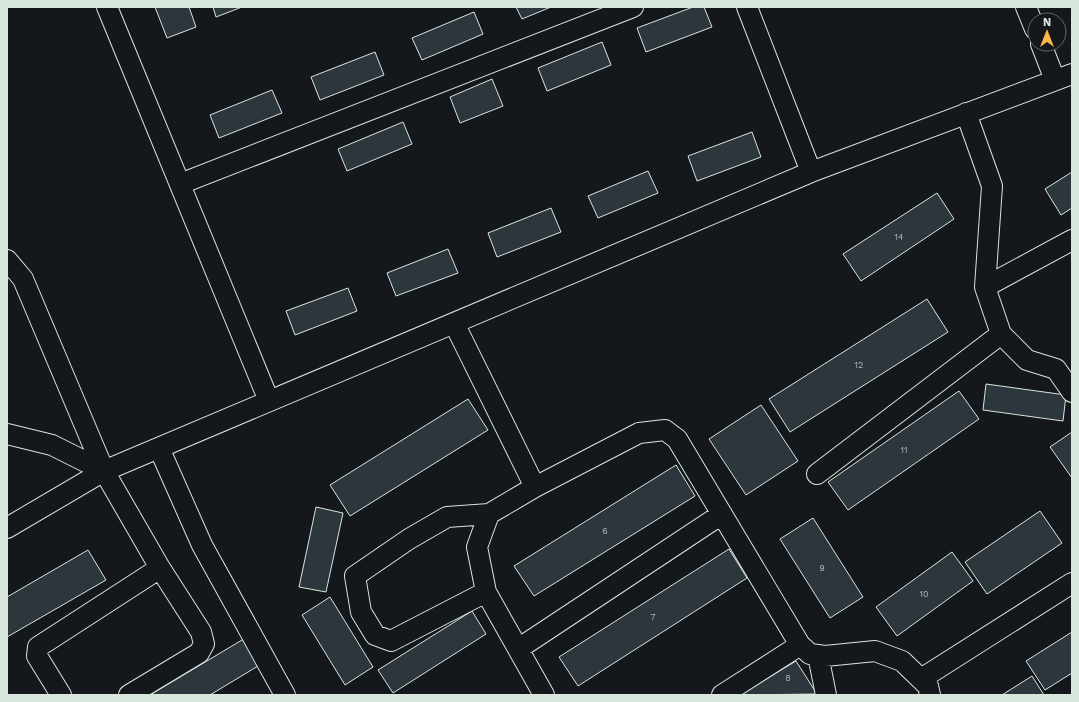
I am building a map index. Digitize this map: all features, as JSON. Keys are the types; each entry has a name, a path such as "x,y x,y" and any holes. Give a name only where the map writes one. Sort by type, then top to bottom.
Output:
{"street":[{"path":"108,7 269,401"},
{"path":"180,184 633,7"},
{"path":"747,7 811,172"},
{"path":"7,528 104,471 811,172 1063,77 1046,52"},
{"path":"966,113 992,186 985,287 1001,334 1027,360 1056,369 1072,392"},
{"path":"985,287 1072,240"},
{"path":"7,260 23,279 104,471 160,568 201,632 204,644 199,653 129,695"},
{"path":"454,323 535,487"},
{"path":"817,474 1001,334"},
{"path":"486,592 391,641 375,635 361,612 355,576 408,539 447,517 489,514 535,487 639,433 665,430 677,438 800,645 810,654 825,656 875,651 902,661 925,687 1072,583"},
{"path":"7,434 52,445 104,471"},
{"path":"159,448 202,545 286,695"},
{"path":"489,514 477,547 486,592 544,695"},
{"path":"518,649 722,514"},
{"path":"61,695 37,656 38,647 160,568"},
{"path":"722,695 800,645"},
{"path":"818,655 826,695"}],"building":[{"path":"155,7 189,7 196,27 167,38"},
{"path":"213,7 242,7 216,17"},
{"path":"516,7 551,7 522,19"},
{"path":"693,7 704,7 712,27 646,52 637,28"},
{"path":"474,12 483,34 422,60 412,38"},
{"path":"602,42 611,65 547,91 538,68"},
{"path":"375,52 384,75 320,100 311,77"},
{"path":"492,79 503,106 460,123 450,97"},
{"path":"272,90 282,113 219,138 210,115"},
{"path":"403,122 412,144 347,171 338,149"},
{"path":"752,132 761,157 697,181 688,156"},
{"path":"648,171 658,193 598,218 588,196"},
{"path":"1072,172 1072,208 1061,215 1045,189"},
{"path":"937,193 954,219 861,281 843,254"},
{"path":"551,208 561,232 497,257 488,233"},
{"path":"448,249 458,273 396,296 387,273"},
{"path":"348,288 357,311 295,335 286,311"},
{"path":"927,299 948,332 790,432 769,399"},
{"path":"986,384 1066,395 1063,421 983,410"},
{"path":"959,391 979,419 848,510 828,482"},
{"path":"468,399 488,430 350,516 330,485"},
{"path":"761,405 798,461 746,495 709,439"},
{"path":"1072,432 1072,478 1050,447"},
{"path":"676,465 695,496 534,596 514,566"},
{"path":"316,507 343,513 326,592 299,587"},
{"path":"1040,511 1062,543 987,594 965,562"},
{"path":"813,518 863,597 830,618 780,539"},
{"path":"729,549 747,578 578,686 559,657"},
{"path":"88,550 106,580 7,637 7,597"},
{"path":"952,552 973,581 897,636 876,607"},
{"path":"330,597 373,667 345,685 302,615"},
{"path":"472,611 486,634 393,693 378,670"},
{"path":"1072,632 1072,673 1045,690 1026,661"},
{"path":"247,637 263,663 210,695 150,695"},
{"path":"796,661 817,694 740,695"},
{"path":"1032,676 1044,695 1002,695"}]}
